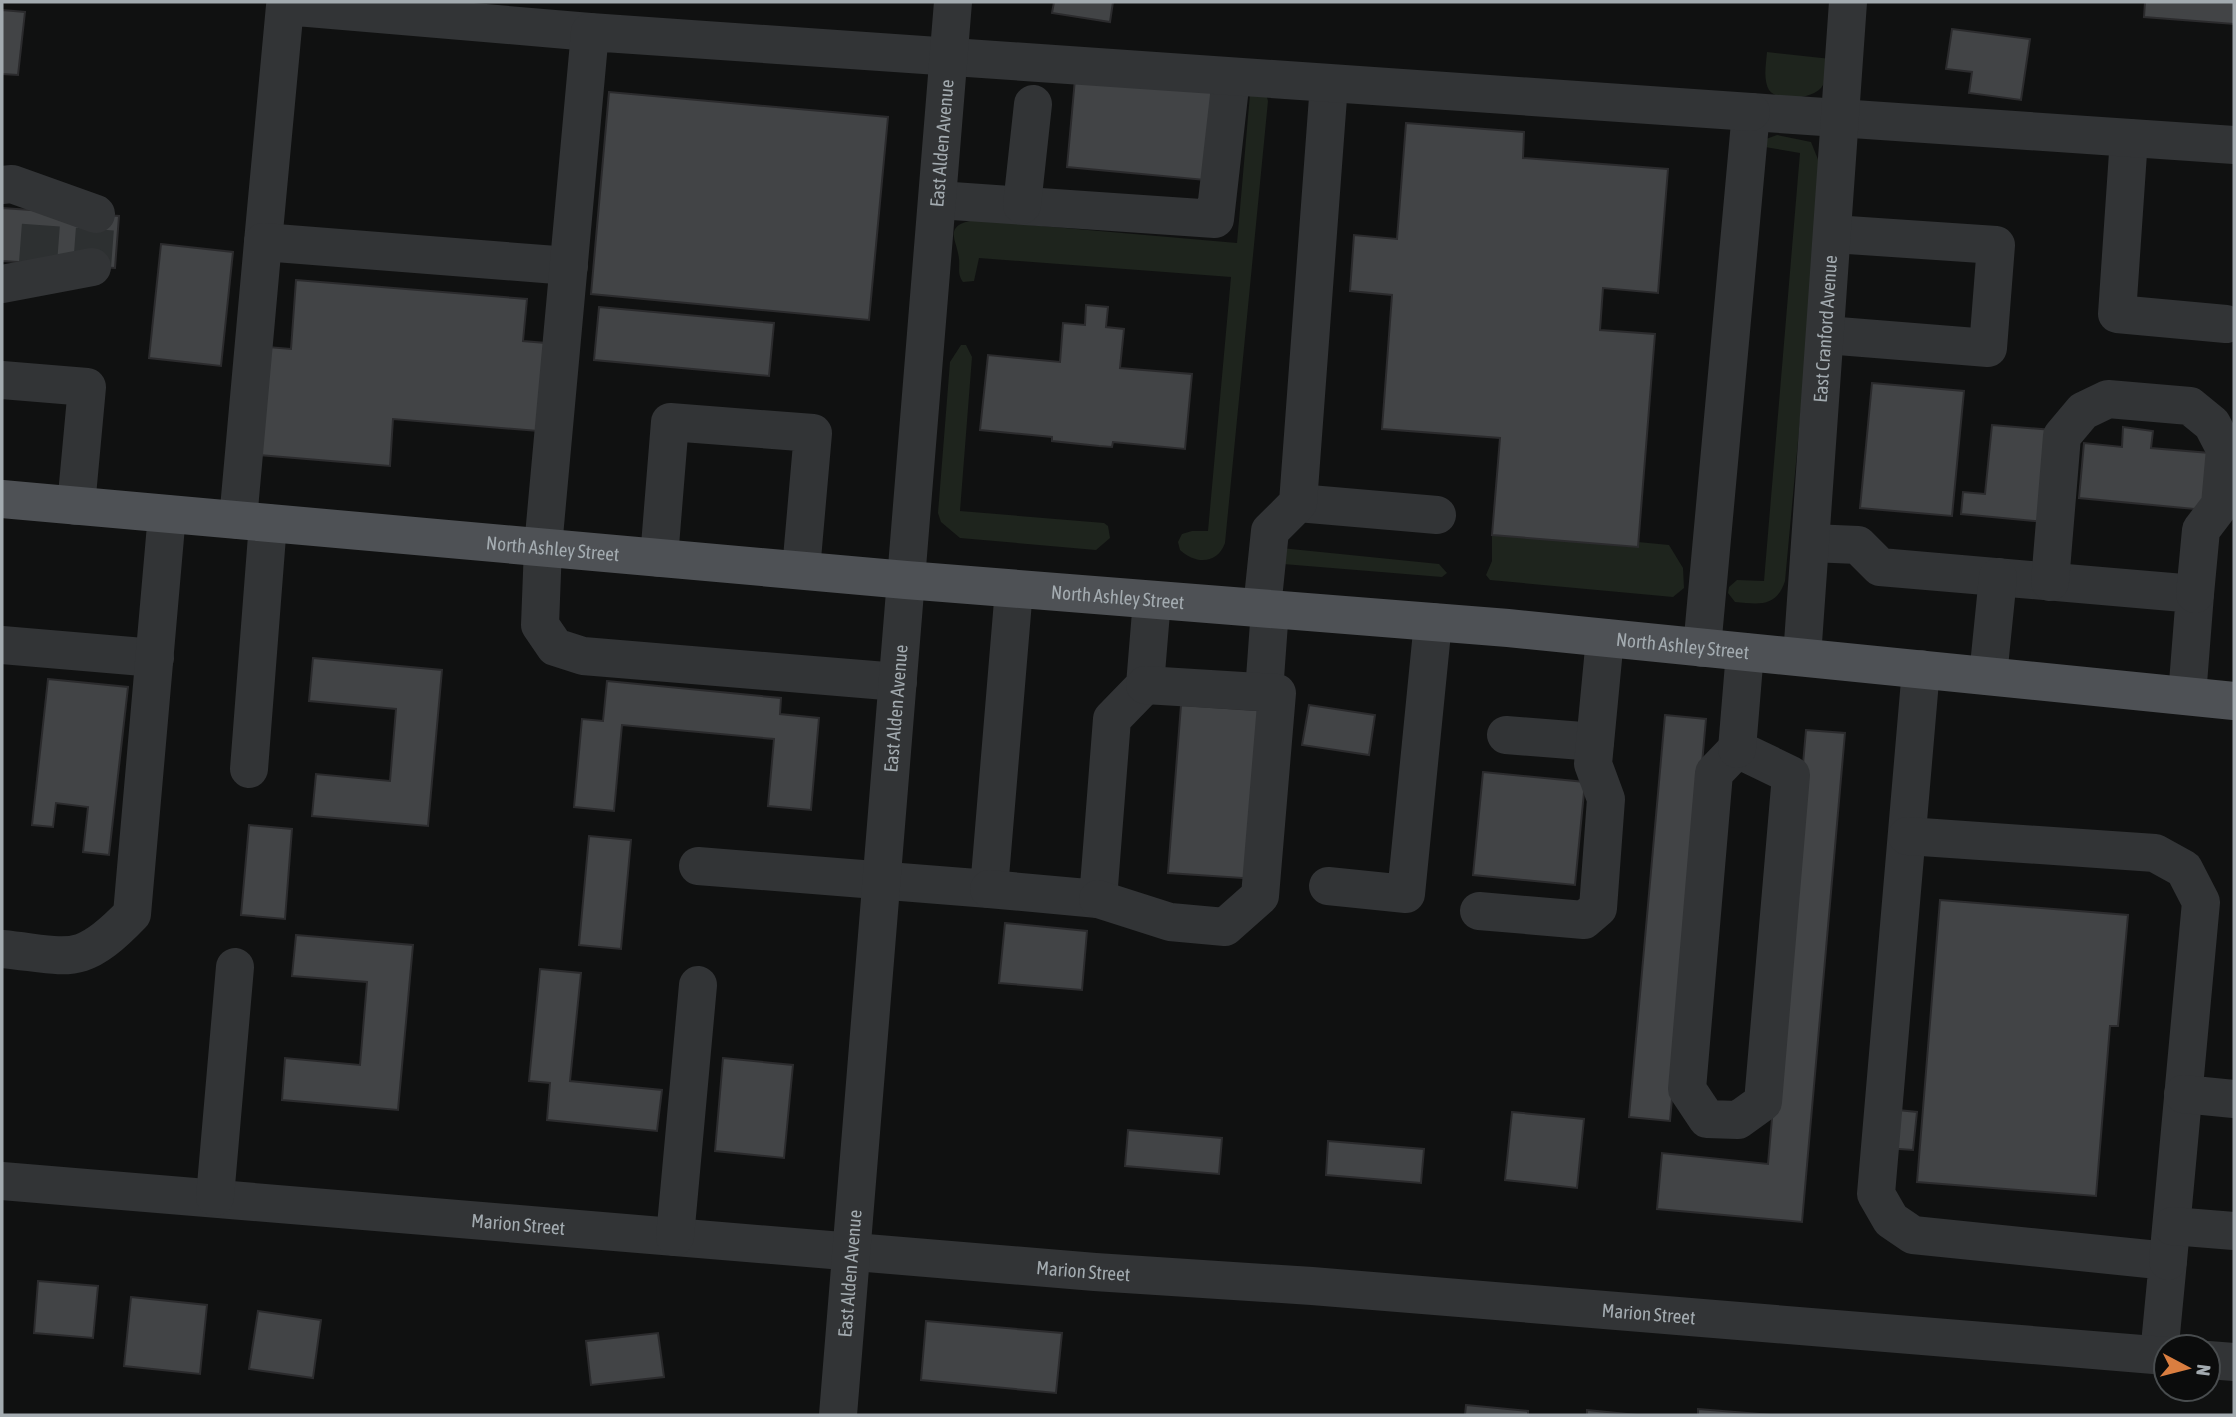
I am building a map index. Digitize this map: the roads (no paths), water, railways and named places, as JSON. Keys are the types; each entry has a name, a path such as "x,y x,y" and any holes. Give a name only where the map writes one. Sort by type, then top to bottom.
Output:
{"main road":[{"name":"North Ashley Street","path":"2,499 906,580 1433,622 2234,701"}],"street":[{"name":"East Alden Avenue","path":"838,1415 849,1250 883,881 953,2"},
{"name":"East Cranford Avenue","path":"1802,657 1848,2"},
{"path":"249,769 253,522 263,242 285,6 590,32 1231,78 2234,145"},
{"path":"590,32 544,547 540,625 555,647 583,656 898,682"},
{"path":"938,200 1215,219 1231,78"},
{"path":"1264,692 1270,531 1298,503 1329,84"},
{"path":"1022,205 1032,104"},
{"path":"1702,648 1751,112"},
{"path":"2130,138 2117,314 2226,324"},
{"path":"6,181 69,212 6,181"},
{"path":"1826,335 1988,348 1996,245 1832,234"},
{"path":"263,242 569,266"},
{"path":"2,288 65,265 2,288"},
{"path":"2,380 87,387 76,506"},
{"path":"2050,582 2062,436 2083,411 2108,398 2190,406 2212,424 2225,449 2220,505 2201,530 2187,696"},
{"path":"659,558 670,422 813,433 801,570"},
{"path":"1298,503 1437,515"},
{"path":"2,949 75,957 104,943 132,914 167,514"},
{"path":"1811,543 1858,545 1880,567 2195,594"},
{"path":"1987,676 1998,577"},
{"path":"989,889 1014,589"},
{"path":"1098,899 1112,719 1144,685 1152,600"},
{"path":"1328,886 1406,894 1433,622"},
{"path":"1479,911 1584,920 1598,908 1606,799 1593,764 1605,638"},
{"path":"2,645 155,658"},
{"path":"1737,749 1791,775 1763,1102 1738,1120 1707,1119 1688,1089 1714,773 1737,749 1745,652"},
{"path":"1921,669 1876,1194 1891,1220 1913,1236 2170,1243 2234,1231"},
{"path":"698,866 1098,899 1170,922 1225,927 1260,896 1277,693 1144,685"},
{"path":"1506,735 1595,742"},
{"path":"1907,836 2155,853 2184,869 2201,902 2164,1333"},
{"path":"215,1197 235,967"},
{"path":"675,1237 698,985"},
{"path":"2183,1094 2234,1099"},
{"name":"Marion Street","path":"2,1181 2152,1355"}],"tunnel":[{"path":"38,263 42,210"},
{"path":"92,267 96,214"}]}
